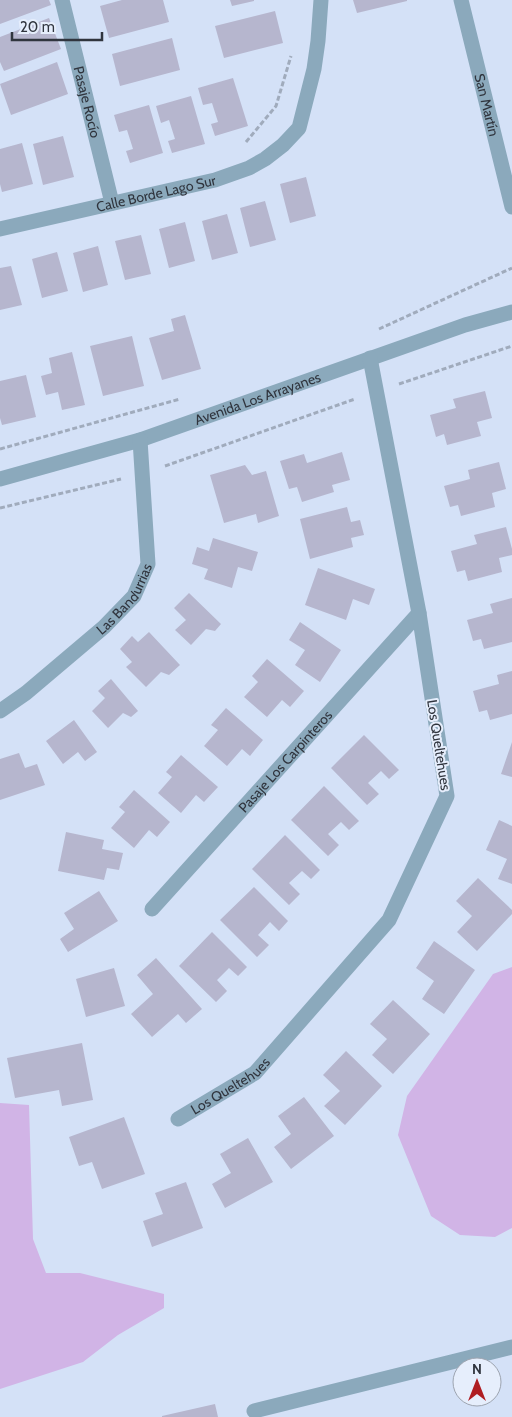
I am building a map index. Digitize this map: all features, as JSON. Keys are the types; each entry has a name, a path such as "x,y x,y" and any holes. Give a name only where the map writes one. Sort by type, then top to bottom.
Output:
{"street":[{"name":"Pasaje Rocío","path":"62,0 112,203"},
{"name":"Calle Borde Lago Sur","path":"0,229 232,175 265,159 283,145 298,128 314,69 321,0"},
{"name":"San Martín","path":"462,0 512,208"},
{"name":"Avenida Los Arrayanes","path":"0,479 140,440 465,325 512,312"},
{"name":"Los Queltehues","path":"178,1119 255,1073 388,920 447,796 419,613 370,358"},
{"name":"Las Bandurrias","path":"0,711 26,693 104,627 134,596 148,564 140,440"},
{"name":"Pasaje Los Carpinteros","path":"152,910 419,613"},
{"path":"254,1411 512,1347"}],"path":[{"path":"245,143 276,106 292,50"},
{"path":"373,332 512,268"},
{"path":"0,508 142,474 512,346"},
{"path":"0,449 188,397"}],"shaded area":[{"path":"512,967 512,1228 495,1237 460,1235 431,1216 398,1135 407,1096 493,974"},
{"path":"0,1103 29,1105 33,1239 46,1273 80,1273 164,1294 164,1308 118,1335 83,1362 0,1389"}],"building":[{"path":"0,0 49,0 51,5 0,24"},
{"path":"122,0 163,0 169,22 109,38 100,6"},
{"path":"230,0 254,0 254,1 232,6"},
{"path":"353,0 407,0 407,1 357,13"},
{"path":"275,11 283,43 224,58 215,26"},
{"path":"49,18 61,49 4,71 0,62 0,37"},
{"path":"172,38 180,70 120,86 112,54"},
{"path":"57,62 68,94 11,115 0,84"},
{"path":"233,78 248,126 215,136 211,124 218,122 212,103 203,105 198,88"},
{"path":"191,96 205,144 172,153 168,141 175,139 169,120 161,123 156,106"},
{"path":"149,105 163,153 130,163 126,151 133,149 127,130 119,132 114,115"},
{"path":"63,136 74,177 43,185 33,144"},
{"path":"22,143 33,184 2,192 0,184 0,149"},
{"path":"306,177 316,216 290,223 280,184"},
{"path":"265,201 276,240 250,247 240,208"},
{"path":"227,214 238,253 212,260 202,221"},
{"path":"185,222 195,261 169,268 159,229"},
{"path":"141,235 151,274 125,280 115,241"},
{"path":"98,246 108,285 83,292 73,253"},
{"path":"57,252 68,291 42,298 32,259"},
{"path":"11,266 22,305 0,310 0,268"},
{"path":"185,315 201,369 162,380 149,338 174,331 171,319"},
{"path":"132,336 144,386 103,396 90,346"},
{"path":"72,352 85,405 62,410 58,392 46,395 41,376 52,373 49,358"},
{"path":"26,375 36,417 2,425 0,418 0,381"},
{"path":"485,391 492,418 477,422 481,436 447,445 444,434 436,437 430,415 456,408 453,399"},
{"path":"342,452 350,480 332,485 334,492 302,502 297,487 289,489 280,461 304,454 307,463"},
{"path":"499,462 506,489 492,493 495,507 461,516 458,505 450,507 444,486 470,479 468,470"},
{"path":"245,465 252,475 266,471 279,516 258,523 256,514 224,523 210,475"},
{"path":"347,507 351,522 360,520 364,535 351,538 353,547 310,559 300,519"},
{"path":"506,527 512,555 499,558 502,572 468,581 465,570 457,572 451,551 477,544 474,535"},
{"path":"213,538 258,552 252,571 238,567 232,588 204,579 208,569 192,564 197,547 209,551"},
{"path":"318,568 375,589 369,605 353,599 346,620 305,605"},
{"path":"189,593 221,624 215,631 206,629 191,645 175,630 186,620 174,608"},
{"path":"512,598 512,642 484,649 481,639 473,641 467,620 493,613 490,604"},
{"path":"300,622 341,650 320,682 295,665 305,650 289,640"},
{"path":"149,632 180,665 169,675 161,672 146,687 126,667 132,662 120,649 132,636 138,642"},
{"path":"267,659 304,691 290,707 282,700 267,717 244,697 258,682 252,676"},
{"path":"512,671 512,714 490,720 487,710 479,712 473,691 499,684 497,675"},
{"path":"111,679 138,711 131,717 123,713 108,728 92,711 105,698 98,691"},
{"path":"226,708 263,740 250,756 242,749 227,766 204,746 218,730 211,725"},
{"path":"74,720 97,752 85,761 78,752 63,764 46,741"},
{"path":"364,735 399,770 389,779 381,771 368,783 379,794 367,805 331,768"},
{"path":"512,742 512,777 501,774"},
{"path":"19,753 25,768 37,764 45,785 0,800 0,759"},
{"path":"181,755 218,787 204,802 196,795 181,813 158,793 172,777 166,772"},
{"path":"324,786 359,821 349,830 341,822 328,834 339,845 328,856 291,820"},
{"path":"134,790 170,822 157,837 149,830 134,848 111,828 125,812 119,807"},
{"path":"499,820 512,826 512,884 498,879 507,859 486,850"},
{"path":"66,832 104,840 102,849 123,853 119,870 107,868 104,880 58,871"},
{"path":"285,835 320,870 311,879 302,871 289,883 300,894 289,905 252,869"},
{"path":"478,878 512,910 512,914 477,951 457,932 472,916 456,901"},
{"path":"254,887 288,921 279,931 270,922 258,935 269,945 257,957 220,920"},
{"path":"99,891 118,921 68,952 60,939 74,929 64,913"},
{"path":"212,932 247,967 238,976 229,968 217,980 227,991 216,1002 179,966"},
{"path":"434,941 475,970 444,1014 422,999 434,981 416,968"},
{"path":"156,958 202,1009 186,1023 178,1014 152,1037 131,1014 153,994 137,975"},
{"path":"114,968 125,1006 86,1017 76,979"},
{"path":"393,1000 430,1034 393,1074 372,1055 387,1039 370,1024"},
{"path":"82,1043 93,1100 62,1106 59,1090 15,1098 7,1058"},
{"path":"346,1051 382,1086 345,1125 324,1106 340,1091 323,1075"},
{"path":"304,1097 334,1136 291,1169 274,1147 291,1134 278,1116"},
{"path":"124,1117 145,1174 102,1189 92,1162 79,1166 69,1137"},
{"path":"248,1138 273,1182 225,1208 212,1184 231,1173 220,1154"},
{"path":"186,1182 203,1228 152,1247 143,1221 163,1214 155,1193"},
{"path":"215,1404 218,1417 162,1417 162,1416"}]}
